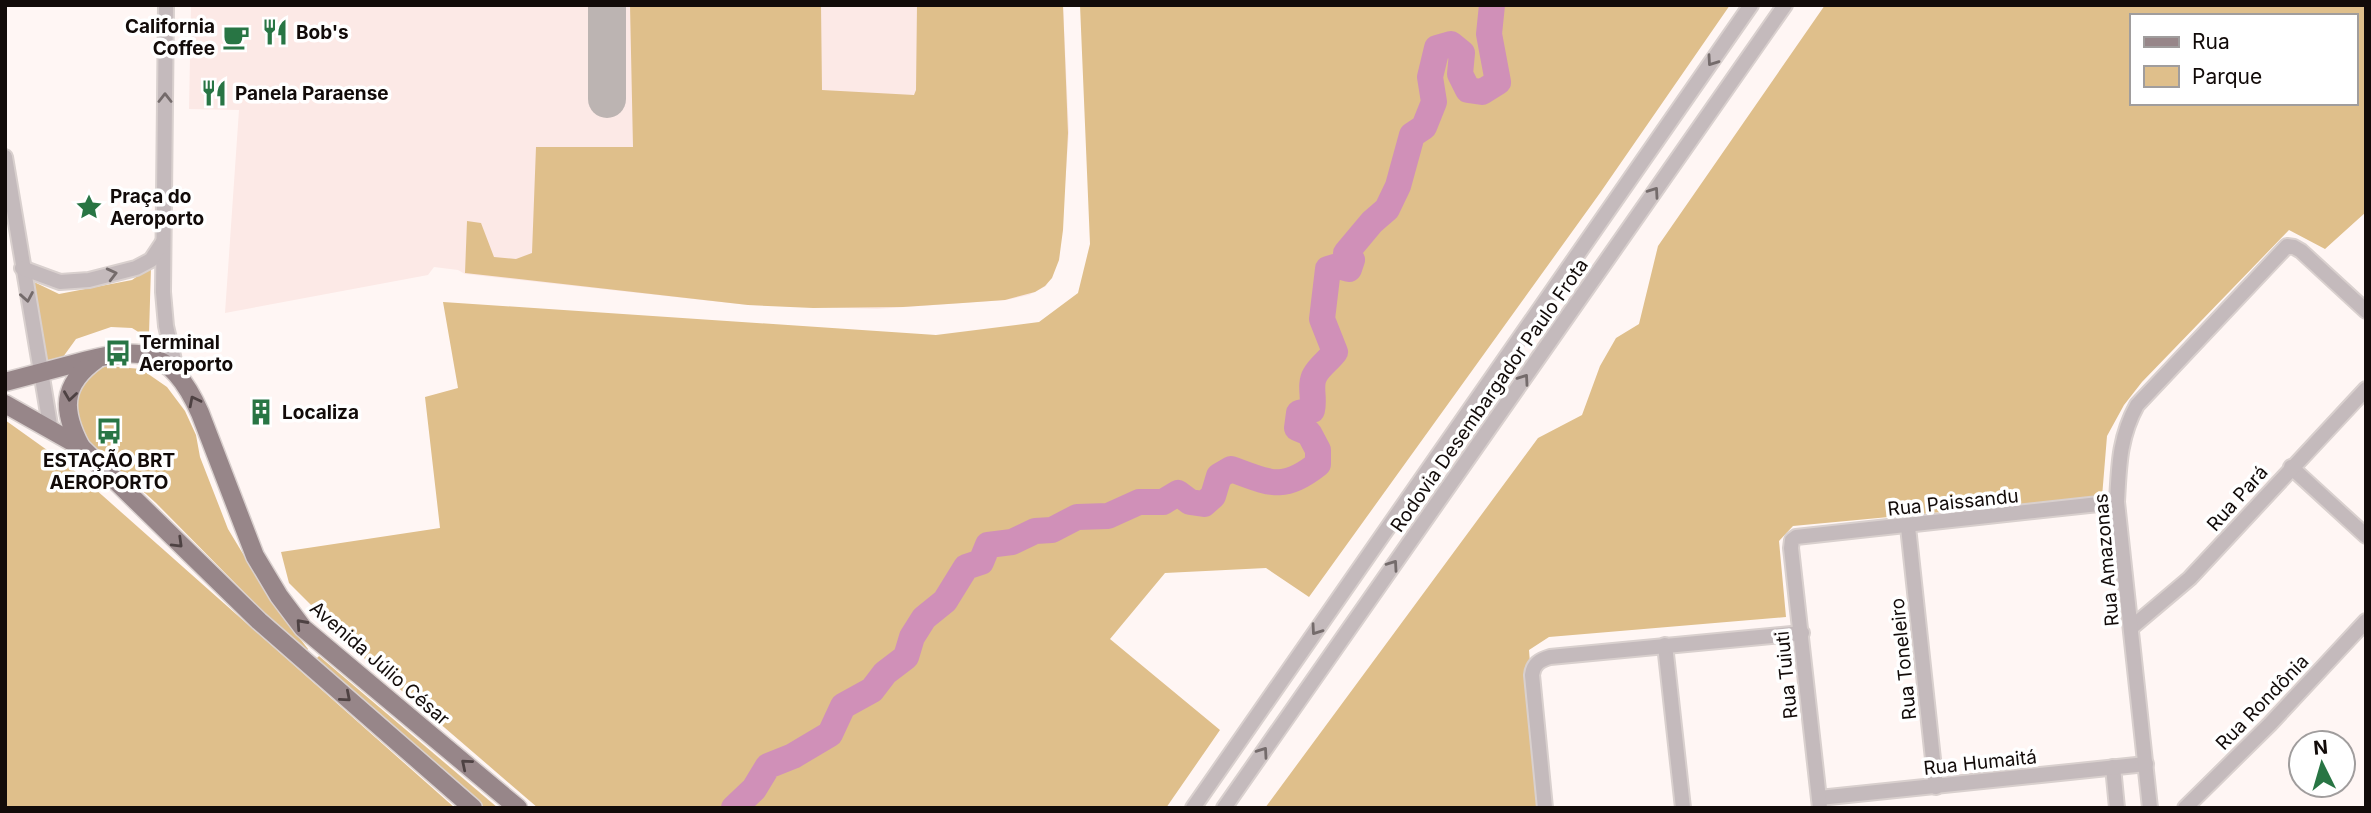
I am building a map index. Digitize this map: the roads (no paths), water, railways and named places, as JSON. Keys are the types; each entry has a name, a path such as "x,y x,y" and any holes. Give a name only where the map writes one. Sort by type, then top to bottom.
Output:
{"main road":[{"name":"Avenida Júlio César","path":"5,382 101,356 126,352 152,357 177,373 200,413 255,556 279,596 303,628 518,808"},
{"path":"81,447 70,426 70,387 84,368 101,356"},
{"path":"5,404 81,447 259,621 473,808"}],"street":[{"name":"Avenida Júlio César","path":"166,5 163,292 166,326 177,373"},
{"name":"Rodovia Desembargador Paulo Frota","path":"1192,808 1751,5"},
{"name":"Rodovia Desembargador Paulo Frota","path":"1224,808 1785,5"},
{"path":"5,156 51,430"},
{"path":"22,268 60,282 89,279 136,268 151,260 164,240"},
{"name":"Rua Amazonas","path":"2150,808 2117,502 2123,437 2127,422 2137,405 2288,245 2301,251 2366,311"},
{"name":"Rua Pará","path":"2132,627 2190,578 2291,467 2366,390"},
{"path":"2291,467 2366,536"},
{"name":"Rua Paissandu","path":"1794,538 2117,502"},
{"name":"Rua Toneleiro","path":"1908,527 1936,786"},
{"name":"Rua Tuiuti","path":"1794,538 1791,545 1819,803"},
{"name":"Rua Rondônia","path":"2185,808 2270,724 2366,621"},
{"path":"1545,808 1532,682 1532,671 1536,664 1550,657 1802,633"},
{"path":"1665,645 1683,808"},
{"name":"Rua Humaitá","path":"1819,803 1936,786 2146,764"},
{"path":"2113,767 2117,808"}],"waterway":[{"path":"734,808 754,789 768,766 793,756 830,734 843,706 872,690 885,673 906,657 912,637 924,618 945,601 966,567 981,562 988,545 1012,542 1035,531 1052,530 1077,517 1108,516 1139,502 1163,502 1178,493 1190,502 1204,504 1213,496 1219,476 1231,469 1266,481 1285,482 1295,479 1318,464 1318,450 1309,433 1297,428 1299,413 1312,410 1312,383 1315,375 1335,352 1322,319 1328,269 1338,266 1349,269 1352,260 1346,253 1372,222 1387,209 1398,186 1412,135 1424,127 1434,102 1430,77 1437,48 1451,44 1462,53 1460,74 1468,90 1482,92 1498,82 1489,34 1492,5"}],"place":[{"name":"Bob's","path":"275,32"},
{"name":"California Coffee","path":"236,37"},
{"name":"Panela Paraense","path":"214,93"},
{"name":"Praça do Aeroporto","path":"89,207"},
{"name":"Terminal Aeroporto","path":"118,353"},
{"name":"Localiza","path":"261,412"},
{"name":"ESTAÇÃO BRT AEROPORTO","path":"109,431"}]}
